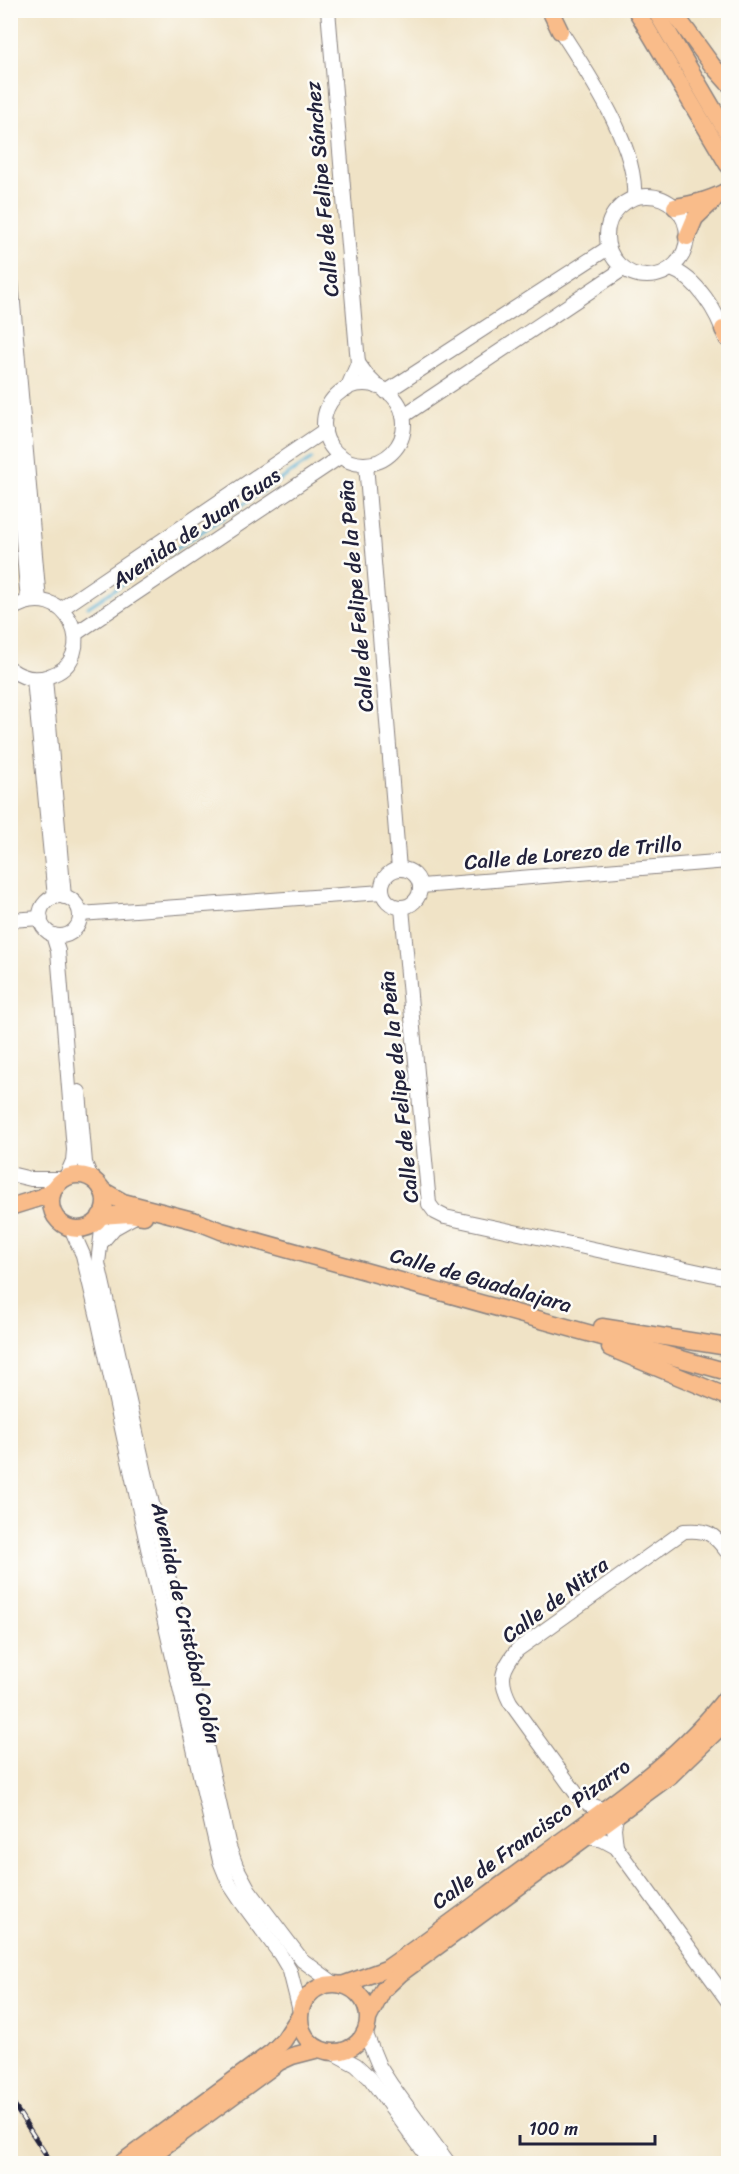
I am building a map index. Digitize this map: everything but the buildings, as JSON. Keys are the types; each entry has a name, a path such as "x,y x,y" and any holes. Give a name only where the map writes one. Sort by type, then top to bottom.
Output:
{"main road":[{"path":"549,10 560,31"},
{"path":"636,10 729,165"},
{"path":"655,10 729,134"},
{"path":"672,10 712,65 729,83"},
{"path":"675,207 697,203 722,194"},
{"path":"687,237 695,218 722,194"},
{"path":"13,1206 56,1190 80,1175 97,1184 105,1204 100,1217 87,1227 71,1228 60,1222 56,1190"},
{"name":"Calle de Guadalajara","path":"97,1184 123,1202 196,1221 222,1231"},
{"name":"Calle de Guadalajara","path":"100,1217 139,1215 222,1231 489,1307 729,1371"},
{"path":"405,1283 439,1299 606,1347 729,1397"},
{"path":"489,1307 609,1329 729,1347"},
{"name":"Calle de Francisco Pizarro","path":"610,1813 678,1750 729,1695"},
{"name":"Calle de Francisco Pizarro","path":"339,1985 386,1969 610,1813 678,1769 729,1720"},
{"name":"Calle de Francisco Pizarro","path":"367,2025 383,1990 401,1973 585,1831"},
{"path":"120,2163 272,2052 284,2040 308,1997 314,1991 324,1986 339,1985 357,1992 363,1999 368,2008 367,2025 350,2047 292,2056 279,2062 140,2163"},
{"path":"300,2014 306,2036 312,2044 326,2050"}],"street":[{"name":"Calle de Felipe Sánchez","path":"328,10 358,363"},
{"path":"560,31 612,118 634,177 634,198"},
{"path":"649,196 659,198 675,207 682,217 687,237 681,258 671,269 655,276 644,277 623,269 611,256 608,248 606,237 612,215 634,198 649,196"},
{"path":"358,363 368,377 382,389 398,404 403,416 401,435 392,452 381,460 366,464 356,463 341,456 333,450 327,439 325,414 331,402 340,392 365,384 382,389 608,248"},
{"path":"10,269 34,601"},
{"path":"403,416 623,269"},
{"path":"671,269 681,272 709,306 726,334 729,346"},
{"path":"347,389 358,363"},
{"path":"10,378 34,601"},
{"name":"Avenida de Juan Guas","path":"61,609 325,430"},
{"name":"Avenida de Juan Guas","path":"75,633 341,456"},
{"name":"Calle de Felipe de la Peña","path":"366,464 399,869"},
{"path":"10,610 21,603 46,601 67,614 75,633 75,648 71,660 63,669 39,678 18,674 10,669"},
{"path":"39,678 60,897"},
{"name":"Calle de Lorezo de Trillo","path":"421,886 729,861"},
{"path":"399,869 410,870 415,874 421,886 418,898 402,908 390,904 382,892 386,875 399,869"},
{"path":"80,914 382,892"},
{"path":"60,897 75,903 80,914 75,930 59,935 44,928 41,918 46,903 60,897"},
{"name":"Calle de Felipe de la Peña","path":"402,908 429,1204 435,1212 445,1217 729,1278"},
{"path":"10,920 41,918"},
{"path":"59,935 85,1163 97,1184"},
{"path":"10,1174 31,1179 56,1190 73,1161 58,951 59,935"},
{"path":"100,1245 114,1228 139,1215"},
{"name":"Avenida de Cristóbal Colón","path":"100,1217 102,1230 98,1263 229,1847 249,1890 302,1960 339,1985"},
{"name":"Avenida de Cristóbal Colón","path":"71,1228 83,1256 98,1318 220,1862 238,1897 290,1971 300,2014"},
{"name":"Calle de Nitra","path":"610,1813 589,1804 578,1796 510,1702 502,1688 504,1667 517,1650 684,1531 702,1529 718,1539 729,1553"},
{"name":"Calle de Nitra","path":"578,1796 585,1831"},
{"path":"610,1813 616,1847"},
{"path":"585,1831 616,1847 729,2001"},
{"path":"367,2025 386,2076 449,2163"},
{"path":"326,2050 356,2065 370,2078 433,2163"}],"waterway":[{"path":"88,607 312,459"}],"railway":[{"path":"10,2099 52,2164"}]}
